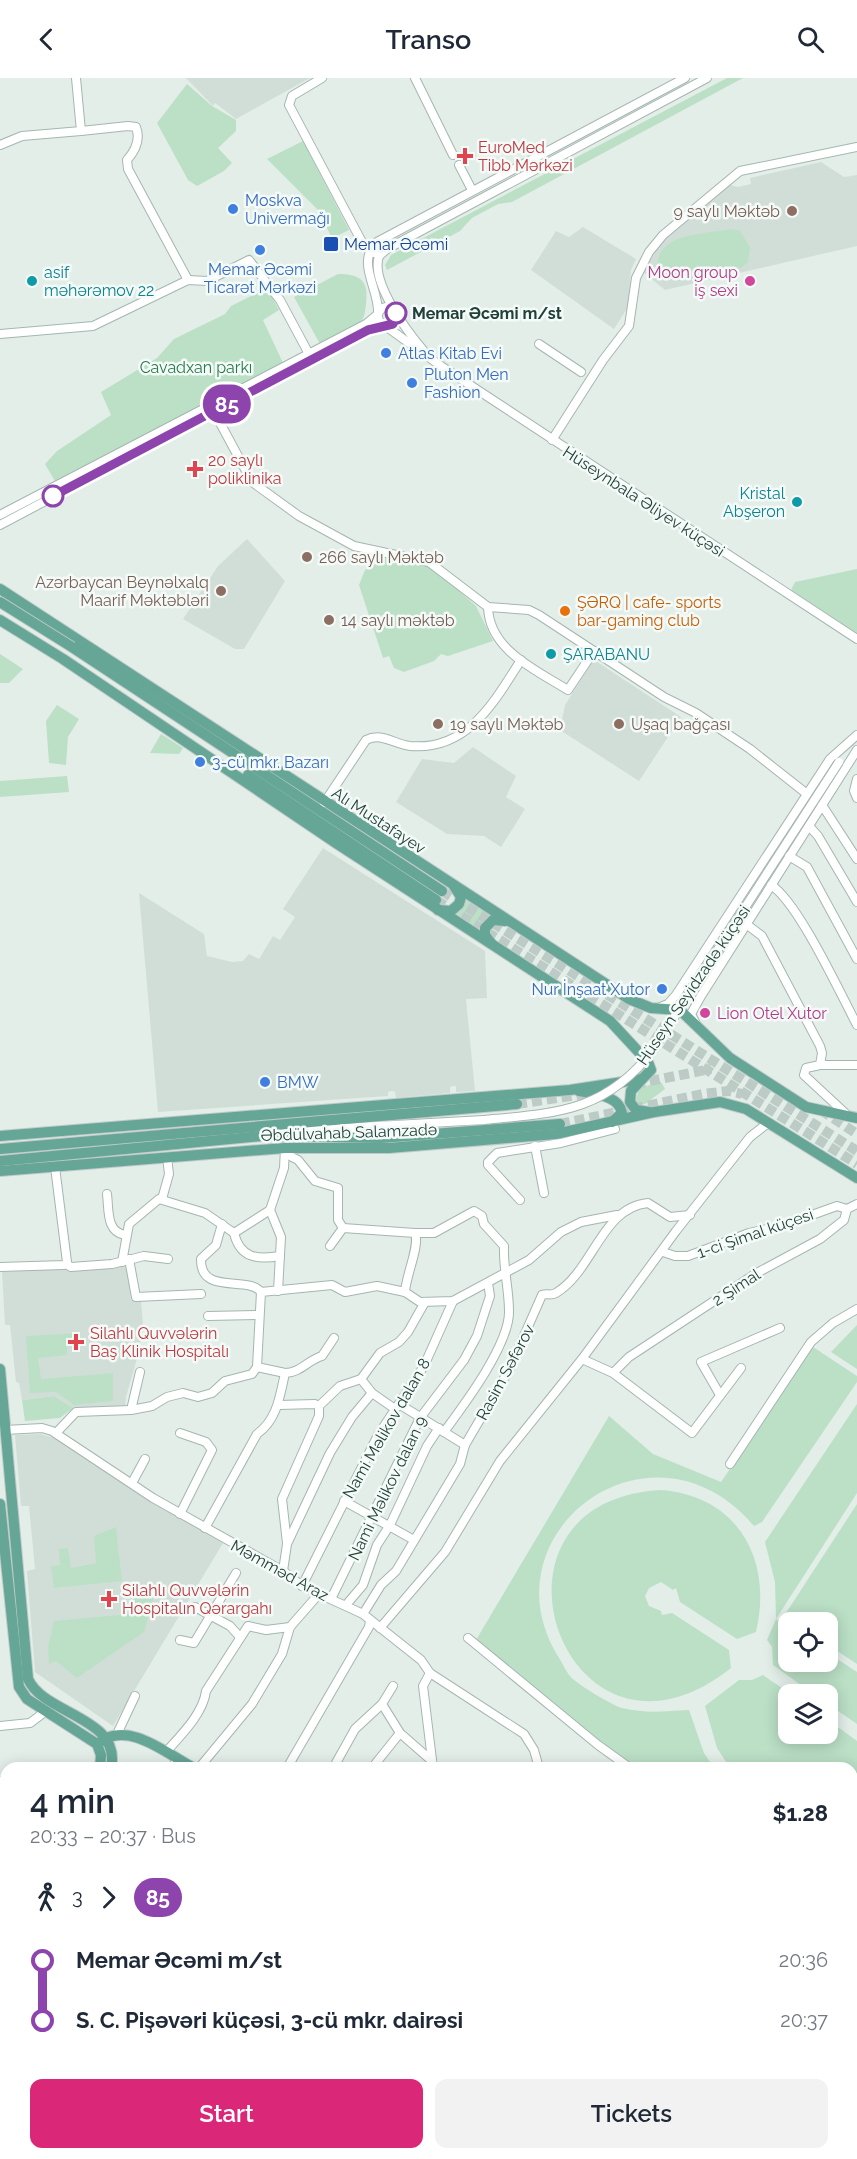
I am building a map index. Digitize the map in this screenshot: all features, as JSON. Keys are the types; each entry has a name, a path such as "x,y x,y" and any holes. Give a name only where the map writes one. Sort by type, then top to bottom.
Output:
{"main road":[{"name":"Alı Mustafayev","path":"0,589 15,605 629,999 658,1008 680,1010 742,1066 813,1110 845,1113 857,1118"},
{"path":"6,600 15,605 69,651 1,616 6,600"},
{"path":"0,601 15,605"},
{"name":"Alı Mustafayev","path":"1,616 63,659 438,900"},
{"name":"Alı Mustafayev","path":"69,651 438,900 496,949 620,1029 650,1065 650,1072 642,1079"},
{"path":"438,900 451,911 459,904 461,897 454,885"},
{"path":"496,949 485,935 485,928 490,921 498,919 511,923"},
{"path":"570,1090 642,1079"},
{"path":"642,1079 631,1091 630,1102 639,1111 654,1113"},
{"path":"570,1090 596,1094 616,1102 622,1113 613,1126"},
{"name":"Əbdülvahab Salamzadə","path":"1,1136 570,1090"},
{"name":"Əbdülvahab Salamzadə","path":"2,1170 167,1157 361,1149 556,1134 613,1126 654,1113 720,1102 733,1103 768,1123"},
{"name":"Əbdülvahab Salamzadə","path":"115,1144 234,1128 517,1104"},
{"path":"189,1120 234,1128"},
{"path":"768,1123 857,1178"},
{"name":"Əbdülvahab Salamzadə","path":"115,1144 262,1136 352,1139 560,1124"},
{"path":"294,1138 361,1149"},
{"path":"286,1151 352,1139"},
{"path":"0,1149 115,1144"},
{"path":"0,1161 115,1144"},
{"path":"0,1369 19,1643 17,1679 27,1699 101,1741"},
{"path":"0,1504 19,1643 31,1685 37,1692 95,1728 112,1756 112,1762"},
{"path":"101,1741 117,1734 149,1742 166,1752 174,1762"},
{"path":"101,1741 101,1762"}],"street":[{"path":"76,78 81,131"},
{"path":"322,78 292,96 289,105 363,244 379,256"},
{"path":"415,78 453,155"},
{"path":"384,325 378,314 377,299 367,263 370,250 381,240 686,78"},
{"path":"379,256 397,243 707,78"},
{"path":"0,145 22,136 136,127 138,138 135,151 127,160 128,169 193,280"},
{"path":"552,440 603,360 629,326 636,278 649,252 663,235 740,171 857,147"},
{"path":"459,165 472,190"},
{"path":"379,256 379,276 396,312 432,360"},
{"path":"0,334 93,326 193,280 207,281 249,260 280,300 309,354"},
{"path":"0,525 89,473 359,328 387,306 396,312"},
{"path":"212,408 368,330 395,321 396,312"},
{"name":"Hüseynbala Əliyev küçəsi","path":"384,325 552,440 857,639"},
{"path":"538,344 581,372"},
{"path":"212,408 252,482 269,496 348,544 429,562 488,607 529,610 750,749 807,794"},
{"path":"0,515 89,473"},
{"path":"488,607 495,633 508,650 568,690 594,651"},
{"path":"324,802 366,740 375,736 404,745 429,745 457,735 485,715 521,660"},
{"path":"658,1008 671,1001 689,975 833,755 857,737"},
{"name":"Hüseyn Seyidzadə küçəsi","path":"441,1124 576,1108 608,1093 634,1072 653,1050 857,737"},
{"path":"700,1029 691,1014 701,996 857,750"},
{"path":"847,769 857,778 854,791 857,798"},
{"path":"822,806 857,859"},
{"path":"809,826 818,836 857,902"},
{"path":"789,856 807,867 857,959"},
{"path":"771,885 783,894 814,945 857,1025"},
{"path":"746,924 762,936 807,1019 822,1053 820,1065"},
{"path":"720,926 716,937 721,943 729,944 737,936"},
{"path":"689,975 704,986 701,996"},
{"path":"845,1113 804,1075 806,1068 820,1065 857,1065"},
{"path":"380,1628 445,1552 500,1461 582,1359 750,1137 768,1123"},
{"path":"234,1128 268,1132 441,1124"},
{"path":"262,1136 397,1130 441,1124"},
{"path":"520,1200 488,1165 496,1153 535,1146 613,1126"},
{"path":"495,1139 496,1153"},
{"path":"535,1146 543,1193"},
{"path":"278,1291 281,1237 270,1210 286,1151 298,1160 315,1181 338,1188 338,1220 343,1228"},
{"path":"162,1199 170,1174 167,1157"},
{"path":"55,1167 66,1264"},
{"path":"107,1194 111,1226 118,1234 125,1235"},
{"path":"201,1294 136,1297 126,1260 125,1235 131,1220 156,1200 162,1199 204,1213 222,1224 234,1233 237,1246 249,1257 258,1259 280,1256"},
{"path":"222,1224 216,1245 201,1259 202,1269 216,1282 253,1287 261,1292 332,1285 345,1292 377,1286 405,1292 410,1297 425,1302 453,1301 529,1260 571,1227 581,1222 617,1215 648,1203 670,1217 690,1215"},
{"name":"2 Şimal","path":"613,1373 629,1357 755,1274 820,1239 844,1220 847,1209 857,1204"},
{"name":"1-ci Şimal küçesi","path":"663,1252 675,1256 688,1256 749,1233 784,1225 837,1206 847,1209"},
{"path":"234,1233 270,1210"},
{"path":"343,1228 434,1233 476,1212 482,1216 483,1224 504,1244 504,1273 510,1312 501,1342 472,1395 427,1446 390,1525 377,1545 363,1585 346,1605"},
{"name":"Rasim Səfərov","path":"290,1762 369,1627 367,1617 381,1585 396,1571 460,1464 465,1445 509,1370 534,1317 540,1298 545,1293 556,1293 588,1262 617,1215"},
{"path":"330,1246 343,1228"},
{"path":"405,1292 406,1276 417,1244 414,1233"},
{"path":"0,1267 66,1264 76,1267 144,1256 168,1259"},
{"name":"Nami Məlikov dalan 9","path":"331,1599 355,1556 370,1516 420,1418 464,1360 477,1336 490,1296 488,1283"},
{"path":"5,1430 42,1428 56,1433 76,1412 131,1410 152,1406 167,1397 183,1393 198,1397 212,1393 225,1381 252,1374 257,1367 261,1292"},
{"name":"Nami Məlikov dalan 8","path":"302,1586 344,1501 397,1407 424,1366 453,1301"},
{"path":"283,1571 287,1544 282,1500 305,1442 319,1416 319,1406 340,1386 361,1379 380,1353 399,1342 408,1332 425,1302"},
{"path":"730,1464 811,1342 833,1323 857,1309"},
{"path":"208,1316 260,1315"},
{"path":"720,1395 701,1362 780,1328"},
{"path":"257,1367 285,1373 296,1372 314,1357 322,1356 334,1338"},
{"path":"582,1359 613,1373 692,1433 741,1368"},
{"path":"131,1410 140,1372"},
{"path":"206,1528 257,1434 266,1428 279,1405 285,1373"},
{"path":"361,1379 372,1393 442,1430 465,1445"},
{"path":"287,1544 330,1453 352,1417 372,1393"},
{"path":"279,1405 315,1404 319,1406"},
{"name":"Məmməd Araz","path":"56,1433 180,1514 283,1571 302,1586 367,1617 421,1660 430,1673 517,1728 531,1744 538,1762"},
{"path":"180,1433 206,1442 212,1450 180,1514"},
{"path":"132,1483 145,1459"},
{"path":"344,1501 414,1540"},
{"path":"180,1640 194,1643 236,1573"},
{"path":"204,1762 252,1704 282,1654 290,1627 318,1594"},
{"path":"195,1607 230,1626 240,1637"},
{"path":"166,1752 185,1731 205,1699 206,1690 240,1637 251,1625 266,1630 290,1627"},
{"path":"468,1638 598,1746 621,1762"},
{"path":"430,1673 423,1686 432,1762"},
{"path":"337,1762 355,1730 382,1704 393,1686"},
{"path":"117,1734 135,1696"},
{"path":"382,1704 400,1733 429,1762"},
{"path":"0,1725 30,1723 46,1711"},
{"path":"377,1762 400,1733"}],"shaded area":[{"path":"186,78 310,78 236,119 215,103 213,106"},
{"path":"821,162 844,177 857,175 857,246 665,290 643,272 662,241 730,185 738,187 751,184 750,178"},
{"path":"583,227 636,259 631,270 628,307 614,329 531,270 556,231 569,237"},
{"path":"247,539 285,581 244,649 235,649 183,619 218,566"},
{"name":"Uşaq bağçası","path":"594,660 681,717 639,781 560,730 565,705"},
{"path":"473,747 516,776 506,797 525,809 501,847 484,836 447,834 396,802 422,759 454,763"},
{"path":"323,848 485,951 487,998 466,999 475,1091 456,1092 456,1086 454,1086 450,1087 450,1093 396,1098 395,1092 392,1091 388,1092 388,1096 158,1112 139,893 204,934 207,956 232,962 243,961 249,954 259,959 273,936 280,940 295,917 283,909"},
{"name":"Silahlı Quvvələrin Baş Klinik Hospitalı","path":"127,1264 131,1300 141,1300 143,1325 138,1355 126,1397 125,1413 73,1408 54,1396 22,1400 19,1383 16,1382 10,1325 5,1325 2,1272"},
{"name":"Silahlı Quvvələrin Hospitalın Qərargahı","path":"40,1434 58,1439 223,1543 113,1726 35,1672 27,1571 35,1569 29,1506 21,1506 15,1435"}],"green space":[{"path":"727,78 743,78 512,202 498,204 472,218 460,231 387,270 385,265 391,255"},
{"path":"187,84 212,106 236,120 236,131 218,148 232,163 224,171 197,186 188,180 157,123"},
{"path":"303,141 349,230 332,238 318,210 267,159"},
{"path":"731,229 740,231 750,247 748,262 741,268 679,281 670,279 658,266 659,255 673,241 697,234"},
{"path":"338,274 358,277 365,284 367,296 364,316 353,329 320,344 294,297"},
{"name":"Cavadxan parkı","path":"267,288 279,310 263,320 283,363 56,483 45,464 57,451 111,415 101,392 157,358 174,339 225,314 231,306"},
{"path":"385,558 402,559 404,565 413,565 415,561 432,567 476,606 493,641 448,656 441,654 434,661 404,672 394,668 389,656 383,658 359,585 365,570"},
{"path":"857,569 857,633 791,590 795,582"},
{"path":"0,654 23,669 9,683 0,683"},
{"path":"57,705 79,719 68,737 66,765 49,763 46,721"},
{"path":"161,734 183,748 179,754 150,753"},
{"path":"67,776 69,792 0,797 0,781"},
{"path":"466,898 489,913 478,930 455,916"},
{"path":"661,1082 665,1089 645,1104 640,1105 636,1101 639,1088"},
{"path":"857,1325 857,1369 831,1352"},
{"path":"79,1333 80,1342 67,1342 67,1355 38,1358 41,1379 113,1373 113,1401 74,1405 56,1392 30,1393 26,1336"},
{"path":"813,1347 857,1376 857,1382 762,1522 754,1526 713,1492 669,1478 626,1482 589,1500 559,1530 542,1568 541,1612 559,1658 569,1675 588,1690 622,1708 648,1712 689,1710 704,1753 710,1762 629,1762 605,1745 476,1640 609,1416 653,1454 721,1482"},
{"path":"54,1396 73,1408 60,1418 25,1421 22,1400"},
{"path":"857,1404 857,1493 780,1612 778,1612 776,1619 775,1582 765,1542"},
{"path":"661,1490 688,1495 711,1505 730,1519 744,1537 754,1557 759,1581 760,1606 756,1632 737,1639 680,1602 676,1588 673,1590 661,1582 649,1588 645,1596 649,1606 661,1611 662,1615 672,1613 729,1650 731,1668 672,1698 622,1697 584,1672 559,1632 552,1586 564,1541 600,1506"},
{"path":"857,1504 857,1664 838,1652 838,1612 787,1612"},
{"path":"116,1527 122,1581 54,1588 51,1566 60,1565 59,1549 68,1548 71,1568 96,1563 94,1536"},
{"path":"137,1589 154,1596 144,1632 77,1678 56,1661 49,1664 48,1647 54,1621 129,1614"},
{"path":"776,1619 778,1620 778,1669 773,1665 772,1647 767,1640"},
{"path":"838,1660 857,1672 857,1724 838,1711 838,1684 800,1684 783,1672 838,1672"},
{"path":"763,1675 778,1685 778,1744 838,1744 838,1727 857,1741 857,1762 726,1762 717,1748 705,1706 739,1680 752,1680"}],"tunnel":[{"path":"442,891 857,1151"},
{"path":"436,900 857,1164"},
{"path":"635,1084 711,1069"},
{"path":"560,1124 703,1094 729,1091 742,1094"},
{"path":"517,1104 590,1093"},
{"path":"821,1110 857,1134"}],"bus line":[{"name":"85","path":"53,496 368,330 393,324 397,318 396,313"}],"place":[{"name":"EuroMed Tibb Mərkəzi","path":"465,156"},
{"name":"Moskva Univermağı","path":"233,209"},
{"name":"9 saylı Məktəb","path":"792,211"},
{"name":"Memar Əcəmi","path":"331,244"},
{"name":"Memar Əcəmi Ticarət Mərkəzi","path":"260,250"},
{"name":"asif məhərəmov 22","path":"32,281"},
{"name":"Moon group iş sexi","path":"750,281"},
{"name":"Memar Əcəmi m/st","path":"396,313"},
{"name":"Atlas Kitab Evi","path":"386,353"},
{"name":"Pluton Men Fashion","path":"412,383"},
{"name":"20 saylı poliklinika","path":"195,469"},
{"name":"Kristal Abşeron","path":"797,502"},
{"name":"266 saylı Məktəb","path":"307,557"},
{"name":"Azərbaycan Beynəlxalq Maarif Məktəbləri","path":"221,591"},
{"name":"ŞƏRQ | cafe- sports bar-gaming club","path":"565,611"},
{"name":"14 saylı məktəb","path":"329,620"},
{"name":"ŞARABANU","path":"551,654"},
{"name":"19 saylı Məktəb","path":"438,724"},
{"name":"Uşaq bağçası","path":"619,724"},
{"name":"3-cü mkr. Bazarı","path":"200,762"},
{"name":"Nur İnşaat Xutor","path":"662,989"},
{"name":"Lion Otel Xutor","path":"705,1013"},
{"name":"BMW","path":"265,1082"},
{"name":"Silahlı Quvvələrin Baş Klinik Hospitalı","path":"76,1342"},
{"name":"Silahlı Quvvələrin Hospitalın Qərargahı","path":"109,1599"}]}
